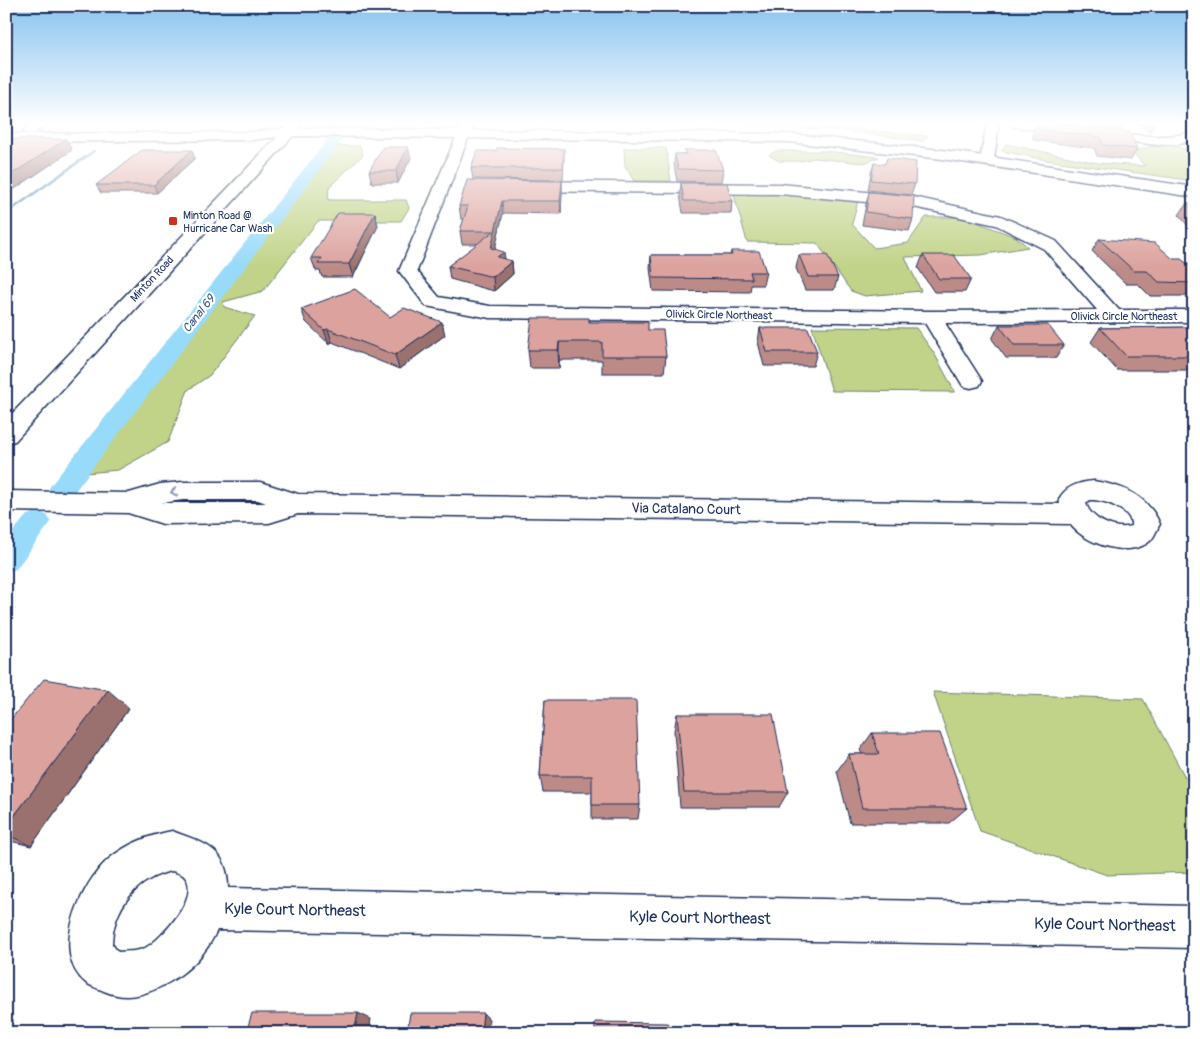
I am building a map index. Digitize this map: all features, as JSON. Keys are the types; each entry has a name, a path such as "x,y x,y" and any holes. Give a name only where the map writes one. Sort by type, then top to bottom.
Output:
{"street":[{"name":"Minton Road","path":"6,435 253,171"},
{"name":"Olivick Circle Northeast","path":"449,171 408,271 433,302 490,312 931,317 1194,316"},
{"path":"1053,171 1120,183 1194,192"},
{"path":"444,184 464,185"},
{"path":"504,185 780,189 909,201 1001,221 1050,245 1113,316"},
{"path":"931,317 971,382"},
{"name":"Via Catalano Court","path":"6,501 129,503 163,514 210,503 269,513 297,504 1076,514"},
{"name":"Kyle Court Northeast","path":"205,908 1194,927"}],"green space":[{"path":"317,171 345,171 329,187 328,200 406,200 409,208 401,221 318,221 263,291 223,302 224,307 255,316 210,375 188,390 168,442 118,470 86,473"},
{"path":"628,171 670,171 671,181 634,181"},
{"path":"1127,171 1194,171 1194,181"},
{"path":"733,191 774,192 858,201 852,224 874,248 908,243 926,217 963,217 1016,237 1028,247 981,255 905,257 921,291 865,296 851,291 817,243 747,242"},
{"path":"812,327 916,328 934,353 955,392 832,391"},
{"path":"933,692 1143,699 1194,794 1194,872 1107,875 980,831"}],"building":[{"path":"6,171 16,171 6,178"},
{"path":"114,171 169,171 154,185 96,185"},
{"path":"873,171 916,171 915,184 871,180"},
{"path":"467,180 562,181 560,201 502,201 491,248 504,252 497,257 512,261 493,277 448,266 494,231 460,231 468,206 459,206"},
{"path":"681,183 727,183 732,201 684,201"},
{"path":"869,192 914,196 913,219 866,212"},
{"path":"1187,203 1194,203 1194,211"},
{"path":"338,213 375,213 349,264 318,264 322,258 311,258"},
{"path":"1099,239 1155,243 1173,259 1181,259 1194,269 1194,283 1159,282 1147,271 1134,271"},
{"path":"731,251 759,251 766,272 750,272 752,279 653,278 651,255 732,255"},
{"path":"799,255 827,255 838,277 808,277"},
{"path":"923,255 954,255 971,279 939,279"},
{"path":"355,289 390,317 404,308 442,322 395,355 328,329 324,330 301,309"},
{"path":"532,318 589,318 589,322 648,322 648,330 663,330 666,356 602,356 602,342 559,342 558,350 528,350"},
{"path":"999,325 1048,325 1064,345 1014,345"},
{"path":"1194,327 1194,356 1126,356 1100,328"},
{"path":"760,328 808,328 817,352 767,352"},
{"path":"44,679 108,690 6,827 6,725"},
{"path":"545,700 636,700 640,805 592,805 592,776 540,776"},
{"path":"677,714 773,714 788,792 684,792"},
{"path":"872,733 940,733 967,808 862,808 849,754 879,754"},
{"path":"252,1013 358,1013 354,1033 246,1033"},
{"path":"410,1013 483,1013 481,1033 407,1033"},
{"path":"595,1022 668,1023 668,1033 595,1033"},
{"path":"1098,1032 1099,1033 966,1033"}],"waterway":[{"path":"6,214 65,171"},
{"name":"Canal 69","path":"60,492 310,171"},
{"name":"Canal 69","path":"6,561 37,522"}],"place":[{"name":"Minton Road @ Hurricane Car Wash","path":"173,221"}]}
